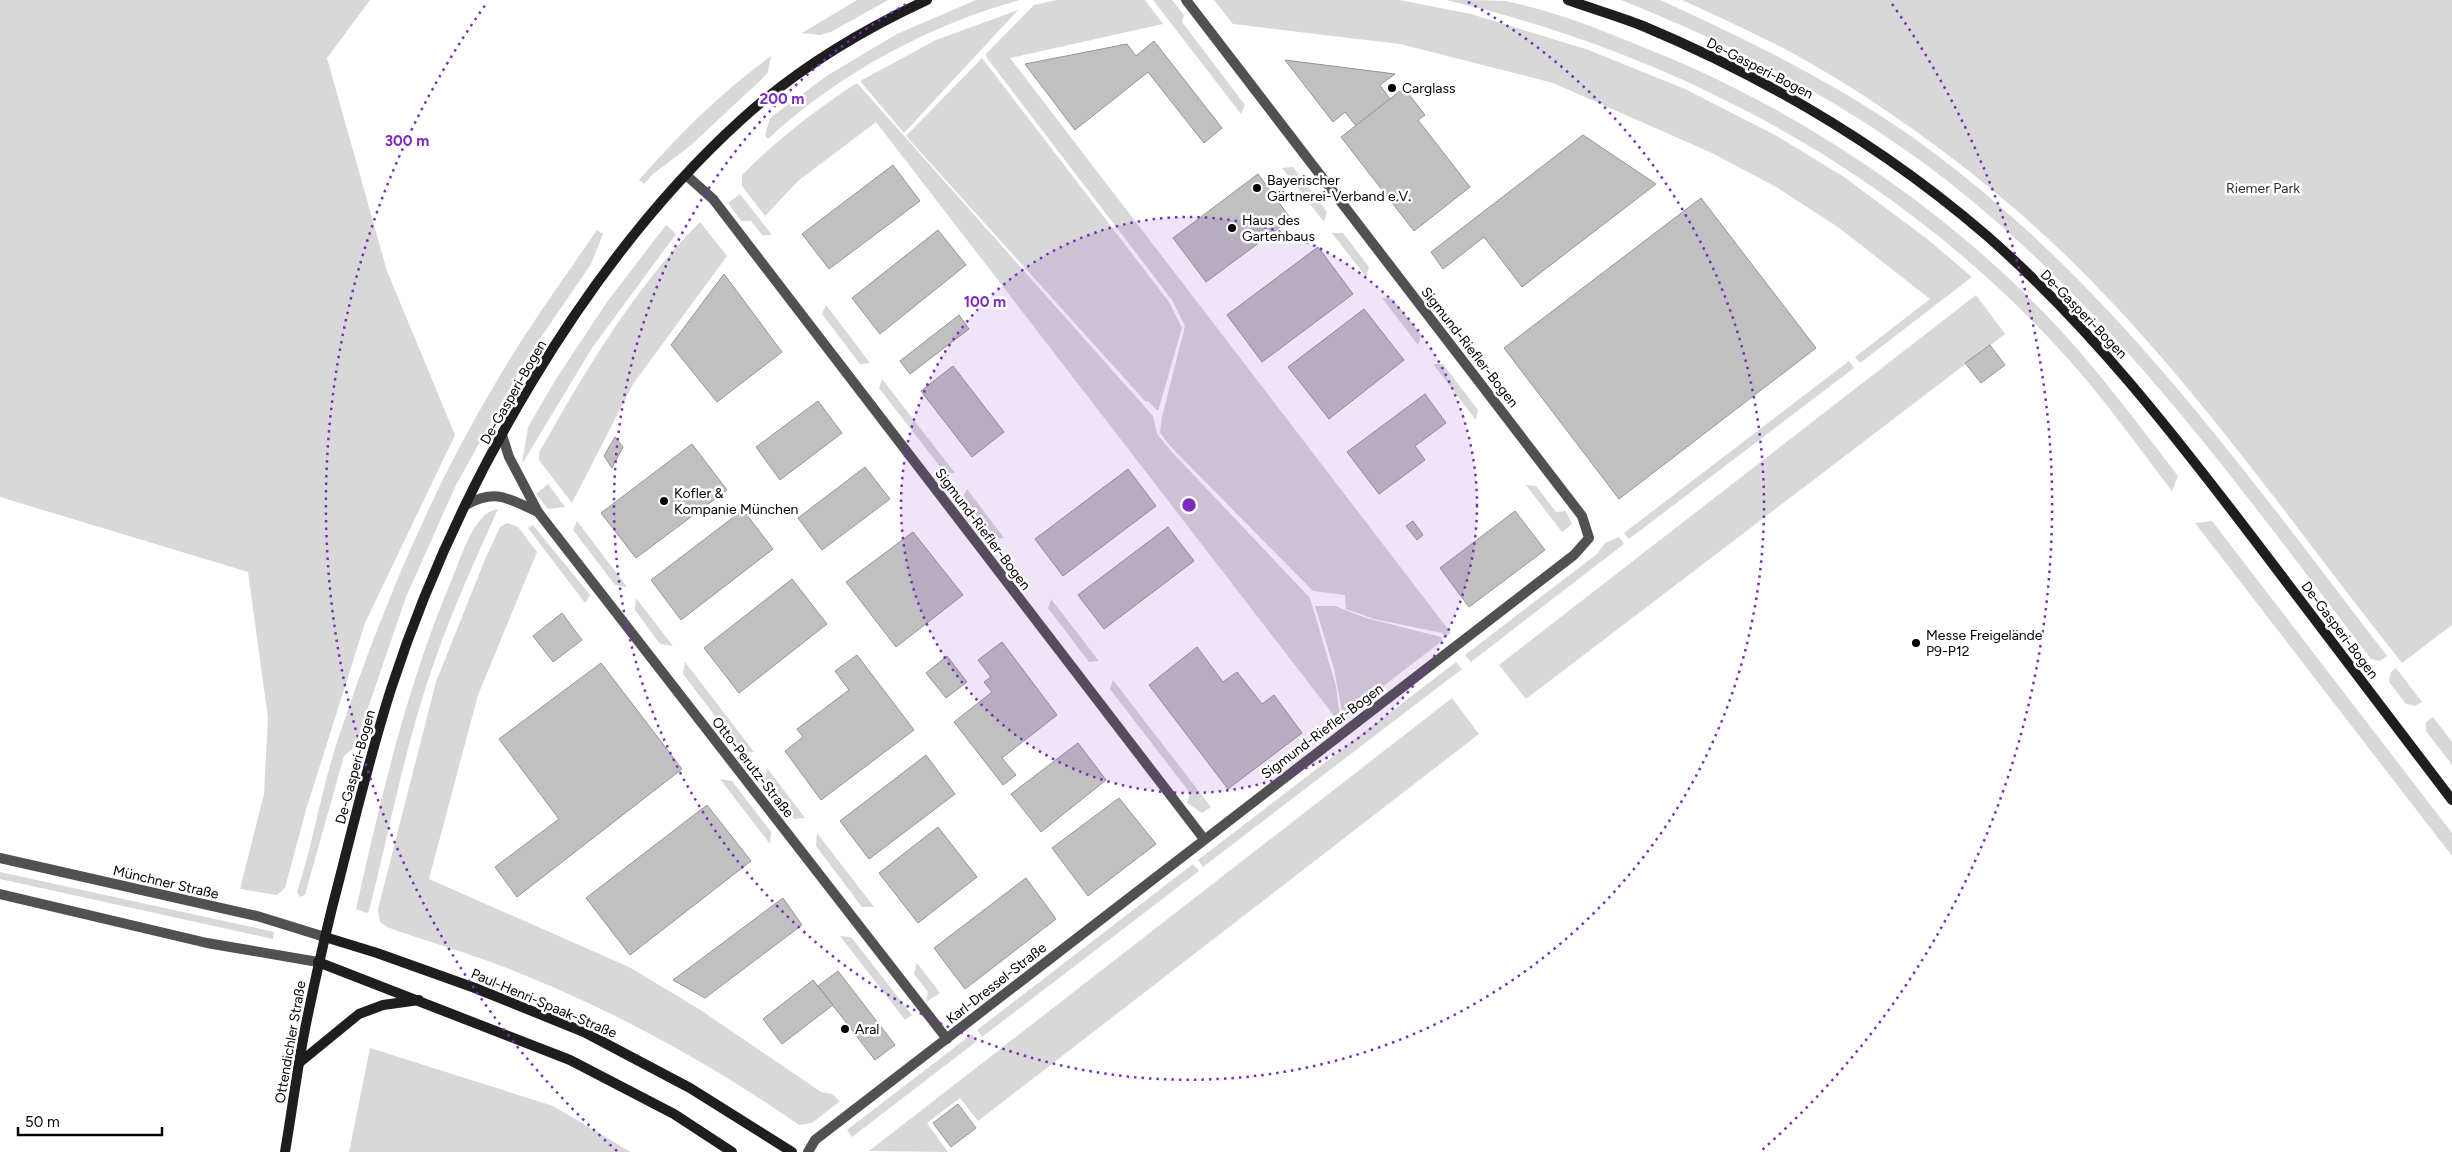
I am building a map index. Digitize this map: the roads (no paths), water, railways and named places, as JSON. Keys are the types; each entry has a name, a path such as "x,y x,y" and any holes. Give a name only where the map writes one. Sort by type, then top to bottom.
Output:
{"main road":[{"name":"De-Gasperi-Bogen","path":"325,937 362,790 391,690 410,633 466,505 502,435 554,348 596,284 686,174 744,117 785,84 852,37 927,0"},
{"name":"De-Gasperi-Bogen","path":"1568,0 1641,26 1739,70 1818,113 1918,181 1986,236 2059,304 2132,384 2210,482 2452,800"},
{"name":"Ottendichler Straße","path":"285,1152 299,1063 318,962 325,937"},
{"name":"Paul-Henri-Spaak-Straße","path":"325,937 377,953 475,988 584,1032 690,1088 792,1152"},
{"path":"318,962 570,1060 674,1114 732,1152"},
{"path":"299,1063 359,1014 383,1005 419,1000"}],"street":[{"name":"Sigmund-Riefler-Bogen","path":"686,174 713,198 1204,839 1574,555 1589,538 1582,516 1186,0"},
{"name":"Otto-Perutz-Straße","path":"502,435 509,457 538,512 947,1039"},
{"name":"Otto-Perutz-Straße","path":"466,505 481,497 497,495 538,512"},
{"name":"Karl-Dressel-Straße","path":"808,1152 815,1140 1204,839"},
{"name":"Münchner Straße","path":"0,858 257,916 325,937"},
{"path":"0,894 216,946 318,962"}],"place":[{"name":"Carglass","path":"1392,88"},
{"name":"Bayerischer Gärtnerei-Verband e.V.","path":"1257,188"},
{"name":"Haus des Gartenbaus","path":"1232,228"},
{"name":"Kofler & Kompanie München","path":"664,501"},
{"name":"Messe Freigelände P9-P12","path":"1916,643"},
{"name":"Aral","path":"845,1029"}],"park label":[{"name":"Riemer Park","path":"2263,188"}]}
